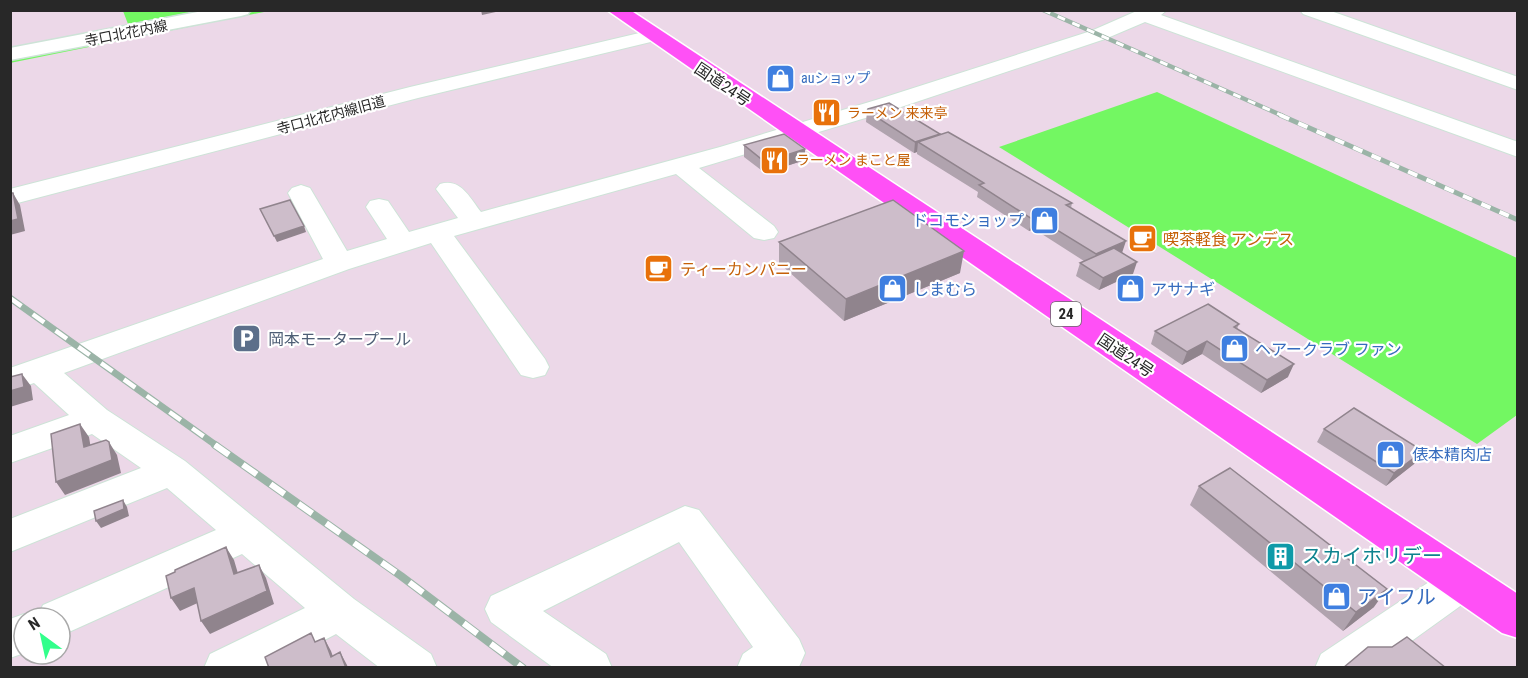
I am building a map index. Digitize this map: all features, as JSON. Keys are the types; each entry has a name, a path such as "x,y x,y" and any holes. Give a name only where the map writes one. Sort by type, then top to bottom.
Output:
{"highway":[{"name":"国道24号","path":"616,10 1518,619"}],"main road":[{"name":"寺口北花内線","path":"10,54 241,10"}],"street":[{"path":"1309,10 1518,84"},
{"path":"25,375 339,263 436,232 796,132 1087,38 1151,13 1518,150"},
{"name":"寺口北花内線旧道","path":"10,197 222,144 475,76 652,36"},
{"path":"1497,77 1518,68"},
{"path":"680,165 764,232"},
{"path":"449,189 475,222"},
{"path":"301,193 339,263"},
{"path":"379,207 403,243"},
{"path":"436,232 533,367"},
{"path":"25,375 172,471 339,612 415,668"},
{"path":"10,450 95,419"},
{"path":"10,536 172,471"},
{"path":"590,668 506,609 685,520 783,654 759,668"},
{"path":"72,612 246,534"},
{"path":"1337,668 1462,582"},
{"path":"225,668 339,612"}],"shaded area":[{"path":"123,11 198,11 128,24"},
{"path":"1157,92 1517,258 1517,415 1477,444 999,147"}],"building":[{"path":"889,103 940,134 915,142 867,111"},
{"path":"948,132 1072,203 1066,205 1126,241 1096,254 1036,217 1032,219 979,185 984,183 918,142"},
{"path":"784,134 805,149 765,162 744,145"},
{"path":"10,193 13,193 18,219 10,221"},
{"path":"290,200 304,226 274,236 260,209"},
{"path":"893,200 964,251 846,299 779,242"},
{"path":"1114,248 1137,262 1103,278 1080,263"},
{"path":"1208,304 1239,324 1234,327 1294,364 1267,380 1207,341 1187,352 1155,331"},
{"path":"22,374 24,387 10,391 10,377"},
{"path":"1354,408 1423,451 1394,473 1324,429"},
{"path":"80,424 84,447 106,440 109,442 112,460 56,482 51,434"},
{"path":"1230,468 1387,589 1356,612 1199,486"},
{"path":"123,500 124,509 96,521 94,511"},
{"path":"226,547 234,574 259,565 267,591 201,621 194,588 171,598 166,576"},
{"path":"311,633 315,642 324,638 331,657 340,652 346,668 269,668 265,657"},
{"path":"1407,637 1446,668 1343,668 1368,647 1392,647"}],"waterway":[{"path":"158,32 272,10"},
{"path":"10,62 131,37"}],"railway":[{"path":"1043,10 1283,116"},
{"path":"1280,115 1518,220"},
{"path":"10,298 217,446"},
{"path":"215,445 401,576 523,668"}],"place":[{"name":"auショップ","path":"780,78"},
{"name":"ラーメン 来来亭","path":"826,113"},
{"name":"ラーメン まこと屋","path":"775,160"},
{"name":"ドコモショップ","path":"1045,220"},
{"name":"喫茶軽食 アンデス","path":"1142,239"},
{"name":"ティーカンパニー","path":"659,269"},
{"name":"しまむら","path":"892,289"},
{"name":"アサナギ","path":"1130,289"},
{"name":"岡本モータープール","path":"247,339"},
{"name":"ヘアークラブ ファン","path":"1234,349"},
{"name":"俵本精肉店","path":"1391,454"},
{"name":"スカイホリデー","path":"1281,556"},
{"name":"アイフル","path":"1336,597"}]}
